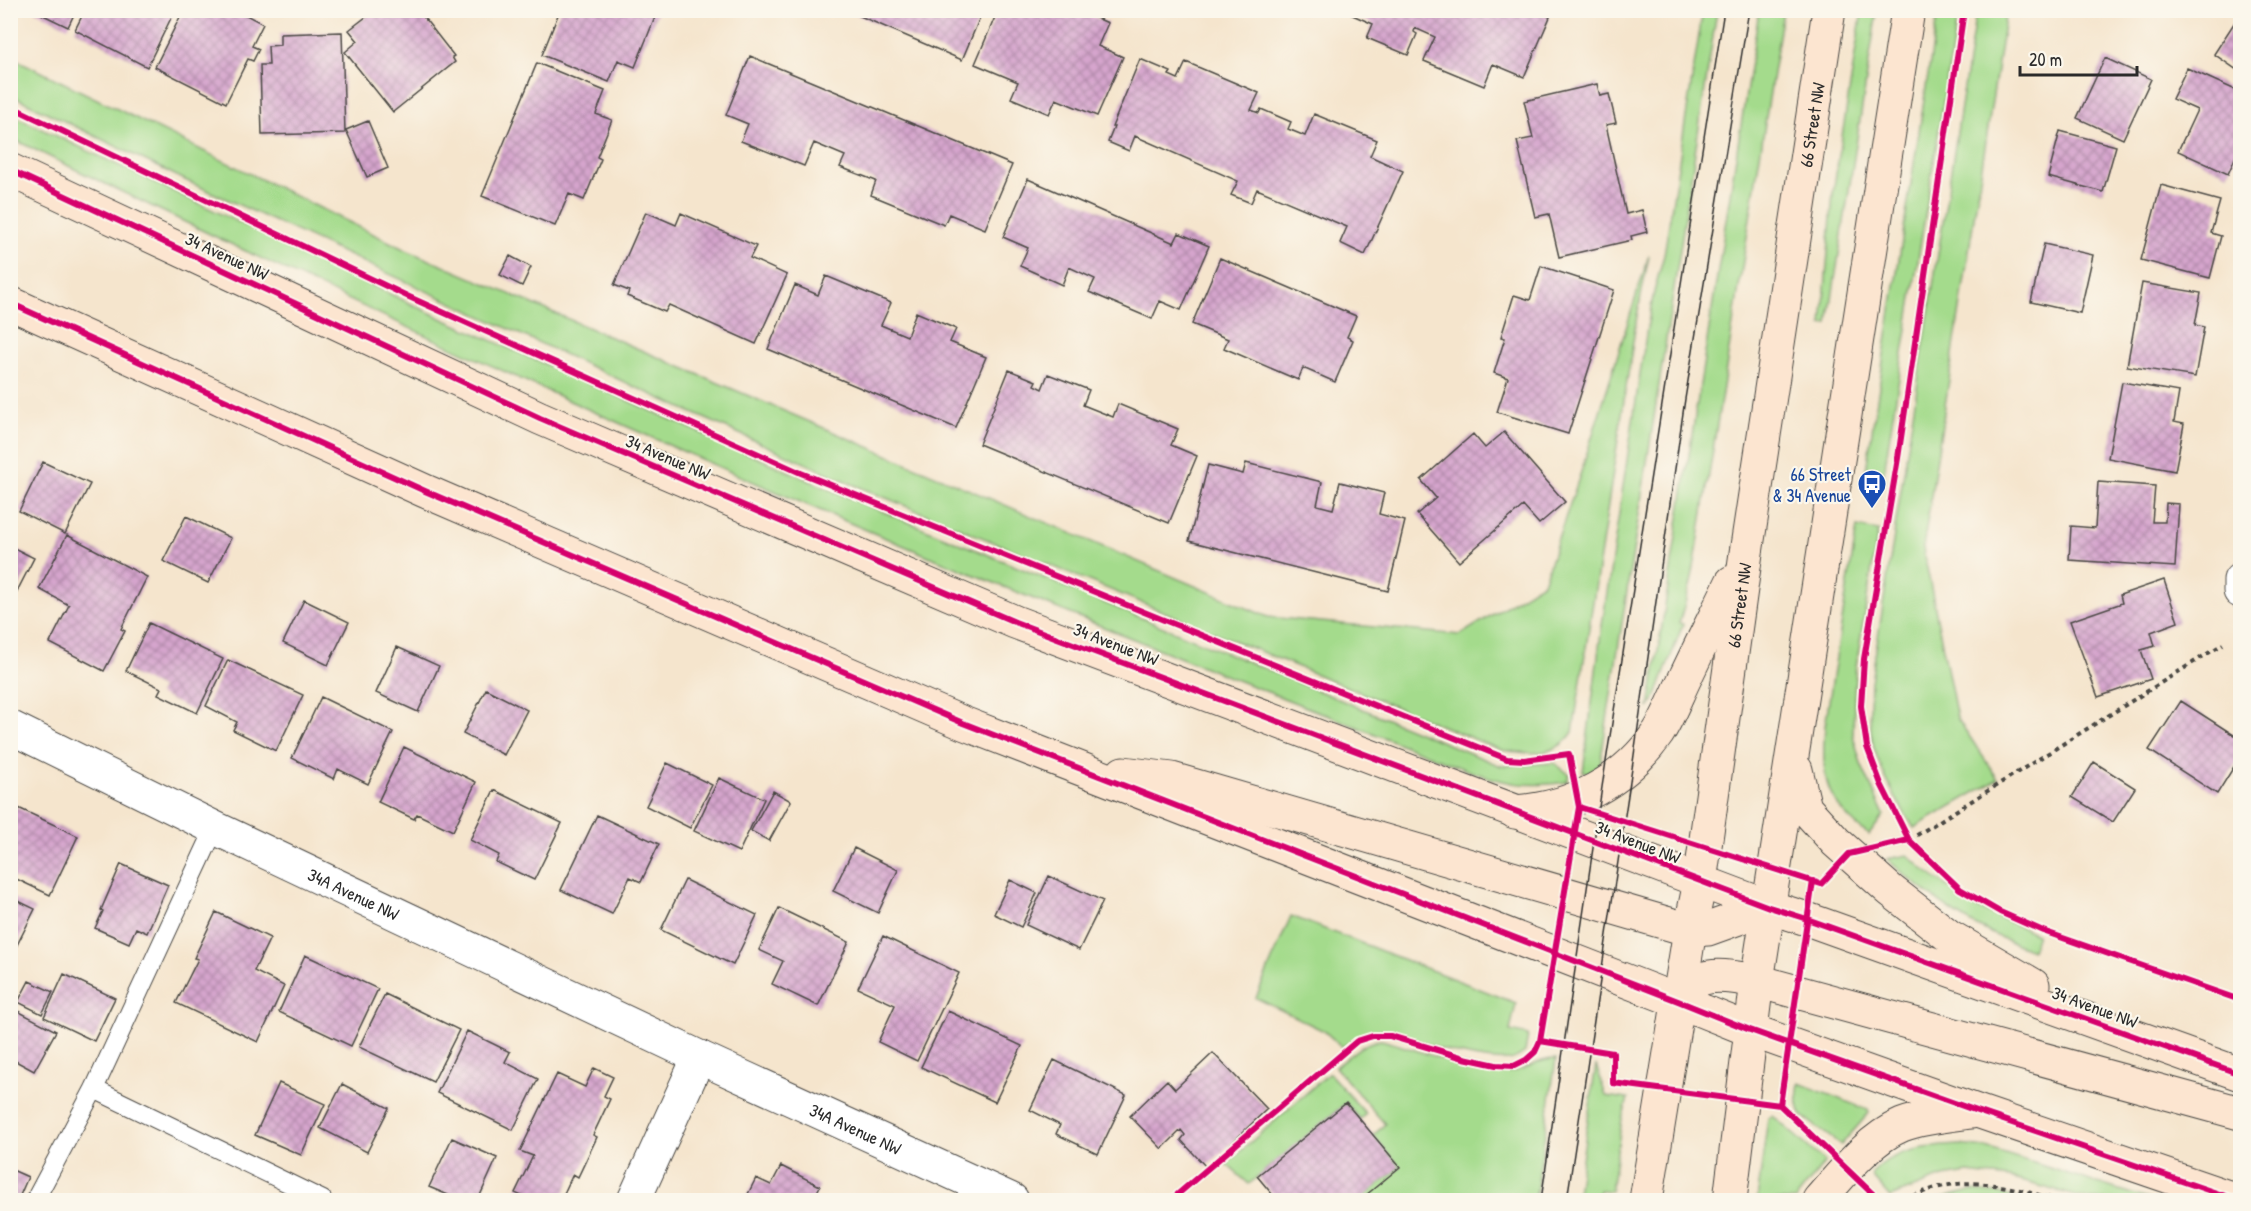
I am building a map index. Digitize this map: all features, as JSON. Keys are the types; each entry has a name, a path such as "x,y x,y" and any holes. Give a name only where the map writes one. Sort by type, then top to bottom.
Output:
{"main road":[{"name":"66 Street NW","path":"1646,1200 1678,1000 1700,882 1746,553 1829,10"},
{"path":"1730,1200 1757,981 1908,10"},
{"name":"34 Avenue NW","path":"10,170 540,418 1004,617 1700,882 2241,1074"},
{"path":"10,303 425,491 963,723 1750,1030 2237,1200"},
{"path":"1515,812 1552,807 1602,787 1633,762 1658,732 1746,553"},
{"path":"1793,757 1798,788 1805,808 1849,854 1890,890 1949,936 2102,1026"},
{"path":"1074,766 1172,779 1690,930 1708,929 1769,907"},
{"path":"1678,1000 1692,983 1711,977 1730,976 1757,981 2241,1113"},
{"path":"1819,1200 1850,1164 1872,1144 1901,1126 1936,1117 1977,1111"}],"street":[{"path":"2241,580 2241,591"},
{"name":"34A Avenue NW","path":"10,727 215,828 699,1057 1012,1200"},
{"path":"634,1200 699,1057"}],"lane":[{"path":"35,1200 94,1089 215,828"},
{"path":"94,1089 323,1200"}],"path":[{"path":"1849,854 1910,840 2223,644"},
{"path":"1905,1200 1921,1192 1974,1182 2003,1185 2057,1200"}],"green space":[{"path":"1703,10 1717,11 1600,765 1589,772 1583,772 1601,632 1647,328 1664,255"},
{"path":"1759,11 1783,11 1691,583 1679,623 1683,624 1654,701 1649,708"},
{"path":"1862,11 1877,11 1828,324 1822,325 1833,193"},
{"path":"1938,11 1958,11 1883,478 1865,476"},
{"path":"1976,11 2006,11 1923,548 1957,718 1998,779 1914,828 1889,784 1874,748 1870,720 1871,682"},
{"path":"11,57 406,250 1268,617 1460,635 1543,583 1581,472 1649,255 1637,316 1573,732 1566,740 1550,750 1521,753 1501,750 852,484 187,181 11,95"},
{"path":"10,114 443,319 833,491 1501,766 1554,763 1569,774 1567,782 1539,785 1517,784 1469,771 990,581 727,471 418,332 11,138"},
{"path":"1857,527 1878,531 1855,673 1853,735 1861,764 1884,815 1869,835 1854,823 1834,800 1825,775 1824,760 1825,726"},
{"path":"1908,855 1923,869 1979,909 2037,934 2032,950 1990,933 1955,913 1887,859"},
{"path":"1291,916 1516,1003 1510,1031 1528,1035 1525,1052 1509,1060 1480,1058 1382,1030 1369,1032 1342,1047 1324,1031 1256,998"},
{"path":"1381,1040 1462,1065 1493,1071 1521,1070 1543,1061 1556,1059 1535,1200 1360,1200 1400,1167 1373,1136 1385,1124 1335,1067 1362,1047"},
{"path":"1596,1065 1606,1096 1628,1099 1622,1119 1611,1191 1599,1190 1597,1200 1576,1200"},
{"path":"1329,1073 1366,1114 1360,1119 1346,1103 1249,1184 1226,1164"},
{"path":"1799,1083 1868,1110 1869,1113 1841,1145 1802,1116 1798,1100"},
{"path":"1773,1116 1825,1162 1795,1200 1757,1200 1768,1118"},
{"path":"1959,1145 1986,1148 2151,1200 2091,1200 2010,1178 1968,1173 1943,1177 1890,1197 1873,1178 1872,1173 1881,1165 1901,1154 1924,1148"},
{"path":"1971,1191 1997,1193 2022,1200 1934,1200"}],"building":[{"path":"33,10 76,10 68,27"},
{"path":"85,10 175,10 147,67 75,30"},
{"path":"190,10 237,10 263,24 252,46 259,49 253,61 248,59 226,103 155,67 183,11 188,14"},
{"path":"369,10 418,10 454,56 452,57 455,62 393,112 345,52 358,41 349,30 367,16 365,13"},
{"path":"560,10 658,10 635,67 618,60 609,82 542,55"},
{"path":"846,10 983,10 962,60"},
{"path":"998,10 1013,10 1025,15 1027,10 1078,10 1108,23 1098,46 1123,57 1097,116 1056,99 1049,114 1011,98 1018,82 975,64"},
{"path":"1341,10 1536,10 1550,17 1524,77 1493,64 1484,86 1424,61 1435,37 1415,28 1414,32 1417,34 1408,55 1367,38 1373,24"},
{"path":"2240,14 2240,72 2214,54"},
{"path":"342,32 345,133 262,135 260,65 269,65 268,46 280,45 280,34"},
{"path":"750,56 1012,165 985,229 949,214 944,225 871,195 876,181 840,167 845,156 814,143 804,166 741,141 748,124 726,115"},
{"path":"2105,58 2151,79 2123,139 2077,118"},
{"path":"1140,59 1171,72 1169,75 1178,79 1186,62 1259,93 1251,110 1259,113 1261,109 1291,122 1288,129 1305,136 1314,114 1377,140 1370,156 1403,171 1365,255 1340,243 1347,227 1257,189 1251,203 1231,195 1238,181 1135,136 1129,151 1108,142"},
{"path":"537,63 605,91 596,114 612,120 597,157 601,159 584,200 569,194 555,226 482,196"},
{"path":"2187,68 2240,92 2240,147 2228,174 2178,151 2197,110 2172,99"},
{"path":"1597,84 1600,96 1609,94 1616,123 1606,125 1626,214 1642,210 1647,232 1631,236 1632,240 1559,257 1549,214 1535,217 1517,141 1533,138 1524,101"},
{"path":"368,121 388,168 367,177 346,130"},
{"path":"2060,131 2116,146 2103,192 2048,177"},
{"path":"1028,179 1174,243 1179,233 1209,246 1181,310 1160,301 1152,319 1089,292 1095,279 1069,267 1062,285 1020,266 1028,248 1003,237"},
{"path":"2161,185 2220,201 2211,233 2221,236 2210,278 2141,260"},
{"path":"646,212 676,225 681,213 756,246 750,258 787,275 756,344 669,305 665,312 627,296 629,291 614,285"},
{"path":"2044,244 2093,255 2080,313 2031,302"},
{"path":"510,256 531,267 522,286 500,275"},
{"path":"1220,258 1356,316 1347,337 1353,340 1335,382 1303,368 1298,380 1224,348 1228,339 1192,324"},
{"path":"1541,266 1614,290 1568,434 1497,412 1508,378 1494,373 1505,338 1501,337 1514,295 1530,300"},
{"path":"826,276 891,303 881,325 907,336 916,312 956,329 950,342 986,357 956,428 768,349 795,285 818,295"},
{"path":"2142,283 2201,293 2195,325 2204,327 2195,377 2127,366"},
{"path":"1009,370 1036,381 1034,385 1042,389 1048,374 1089,390 1083,405 1113,417 1118,404 1178,429 1171,445 1197,456 1169,523 979,444"},
{"path":"2122,382 2179,392 2174,422 2184,424 2175,471 2108,458"},
{"path":"1504,432 1565,502 1539,524 1523,506 1459,562 1417,514 1436,498 1421,480 1473,434 1485,448"},
{"path":"43,462 90,484 65,534 19,511"},
{"path":"1246,463 1322,482 1317,505 1333,509 1340,482 1384,493 1379,514 1405,521 1388,591 1189,541 1208,465 1243,474"},
{"path":"2098,482 2155,486 2152,522 2165,522 2166,503 2179,504 2175,567 2069,560 2071,526 2095,528"},
{"path":"186,516 231,538 208,583 163,561"},
{"path":"67,535 147,577 121,629 125,631 104,671 50,643 69,605 39,589"},
{"path":"10,546 34,558 10,605"},
{"path":"2164,580 2178,622 2151,632 2155,646 2141,650 2151,679 2098,697 2070,621 2122,603 2120,595"},
{"path":"304,600 349,622 328,665 283,643"},
{"path":"149,623 223,659 197,713 158,694 161,688 126,671"},
{"path":"397,647 439,666 418,712 376,693"},
{"path":"228,660 303,695 276,751 233,730 237,722 206,706"},
{"path":"486,689 527,710 504,755 463,734"},
{"path":"321,697 393,732 368,784 338,769 334,779 292,758"},
{"path":"2181,701 2240,739 2240,757 2217,794 2149,750"},
{"path":"404,747 476,782 453,831 417,814 414,819 378,802"},
{"path":"2094,762 2135,788 2113,822 2072,797"},
{"path":"667,763 712,785 690,828 646,806"},
{"path":"719,778 764,799 739,852 694,831"},
{"path":"494,790 562,823 534,880 496,862 499,855 470,840"},
{"path":"773,791 791,801 769,841 751,831"},
{"path":"10,804 78,836 50,895 10,876"},
{"path":"597,815 659,844 641,882 630,877 612,914 561,890"},
{"path":"854,848 898,870 878,913 833,891"},
{"path":"121,864 168,885 147,933 136,928 129,943 95,928"},
{"path":"1049,876 1103,901 1079,950 1026,925"},
{"path":"685,880 757,915 733,965 661,930"},
{"path":"1010,880 1037,893 1021,927 994,914"},
{"path":"10,897 35,909 10,959"},
{"path":"779,908 849,942 818,1006 772,984 783,961 759,950"},
{"path":"216,912 270,938 254,971 284,986 258,1042 176,1003 198,959 194,958"},
{"path":"883,936 959,973 917,1061 878,1042 895,1005 858,988"},
{"path":"305,955 378,989 351,1046 279,1012"},
{"path":"64,974 115,998 94,1041 44,1017"},
{"path":"29,981 53,992 42,1014 18,1002"},
{"path":"385,994 459,1030 433,1082 359,1047"},
{"path":"10,1007 56,1031 34,1071 10,1058"},
{"path":"948,1011 1022,1046 995,1102 921,1067"},
{"path":"467,1031 510,1052 505,1062 538,1079 513,1130 437,1093"},
{"path":"1213,1053 1267,1109 1206,1167 1181,1140 1185,1135 1181,1130 1162,1149 1130,1116 1167,1080 1175,1089"},
{"path":"1054,1060 1126,1095 1098,1154 1056,1134 1060,1125 1030,1110"},
{"path":"594,1068 613,1077 604,1096 610,1099 593,1135 597,1137 578,1177 573,1174 561,1200 530,1200 515,1193 533,1156 520,1151 557,1074 585,1087"},
{"path":"279,1083 325,1104 301,1155 255,1135"},
{"path":"342,1084 389,1108 367,1152 320,1128"},
{"path":"1346,1103 1400,1167 1360,1200 1277,1200 1257,1176"},
{"path":"452,1138 497,1158 478,1200 460,1200 429,1187"},
{"path":"781,1166 820,1186 813,1200 745,1200 756,1178 771,1185"},
{"path":"10,1169 28,1177 18,1200 10,1200"}],"tram line":[{"path":"1541,1200 1602,787 1724,10"},
{"path":"1567,1200 1685,399 1749,10"}],"cycle path":[{"path":"1964,10 1898,458 1864,659 1861,706 1867,747 1881,784 1909,840 1960,889 2000,912 2043,931 2240,1000"},
{"path":"10,106 407,296 801,473 1507,759 1524,760 1569,754 1579,807 1540,1041 1535,1052 1514,1066 1496,1065 1390,1036 1373,1036 1357,1041 1171,1200"},
{"path":"10,170 540,418 1015,622 1769,907 2240,1074"},
{"path":"10,303 425,491 963,723 1750,1030 2237,1200"},
{"path":"1579,807 1821,884 1849,854 1909,840"},
{"path":"1780,1105 1813,881"},
{"path":"1540,1041 1613,1053 1613,1083 1780,1105 1879,1200"}],"place":[{"name":"66 Street & 34 Avenue","path":"1872,510"}]}
